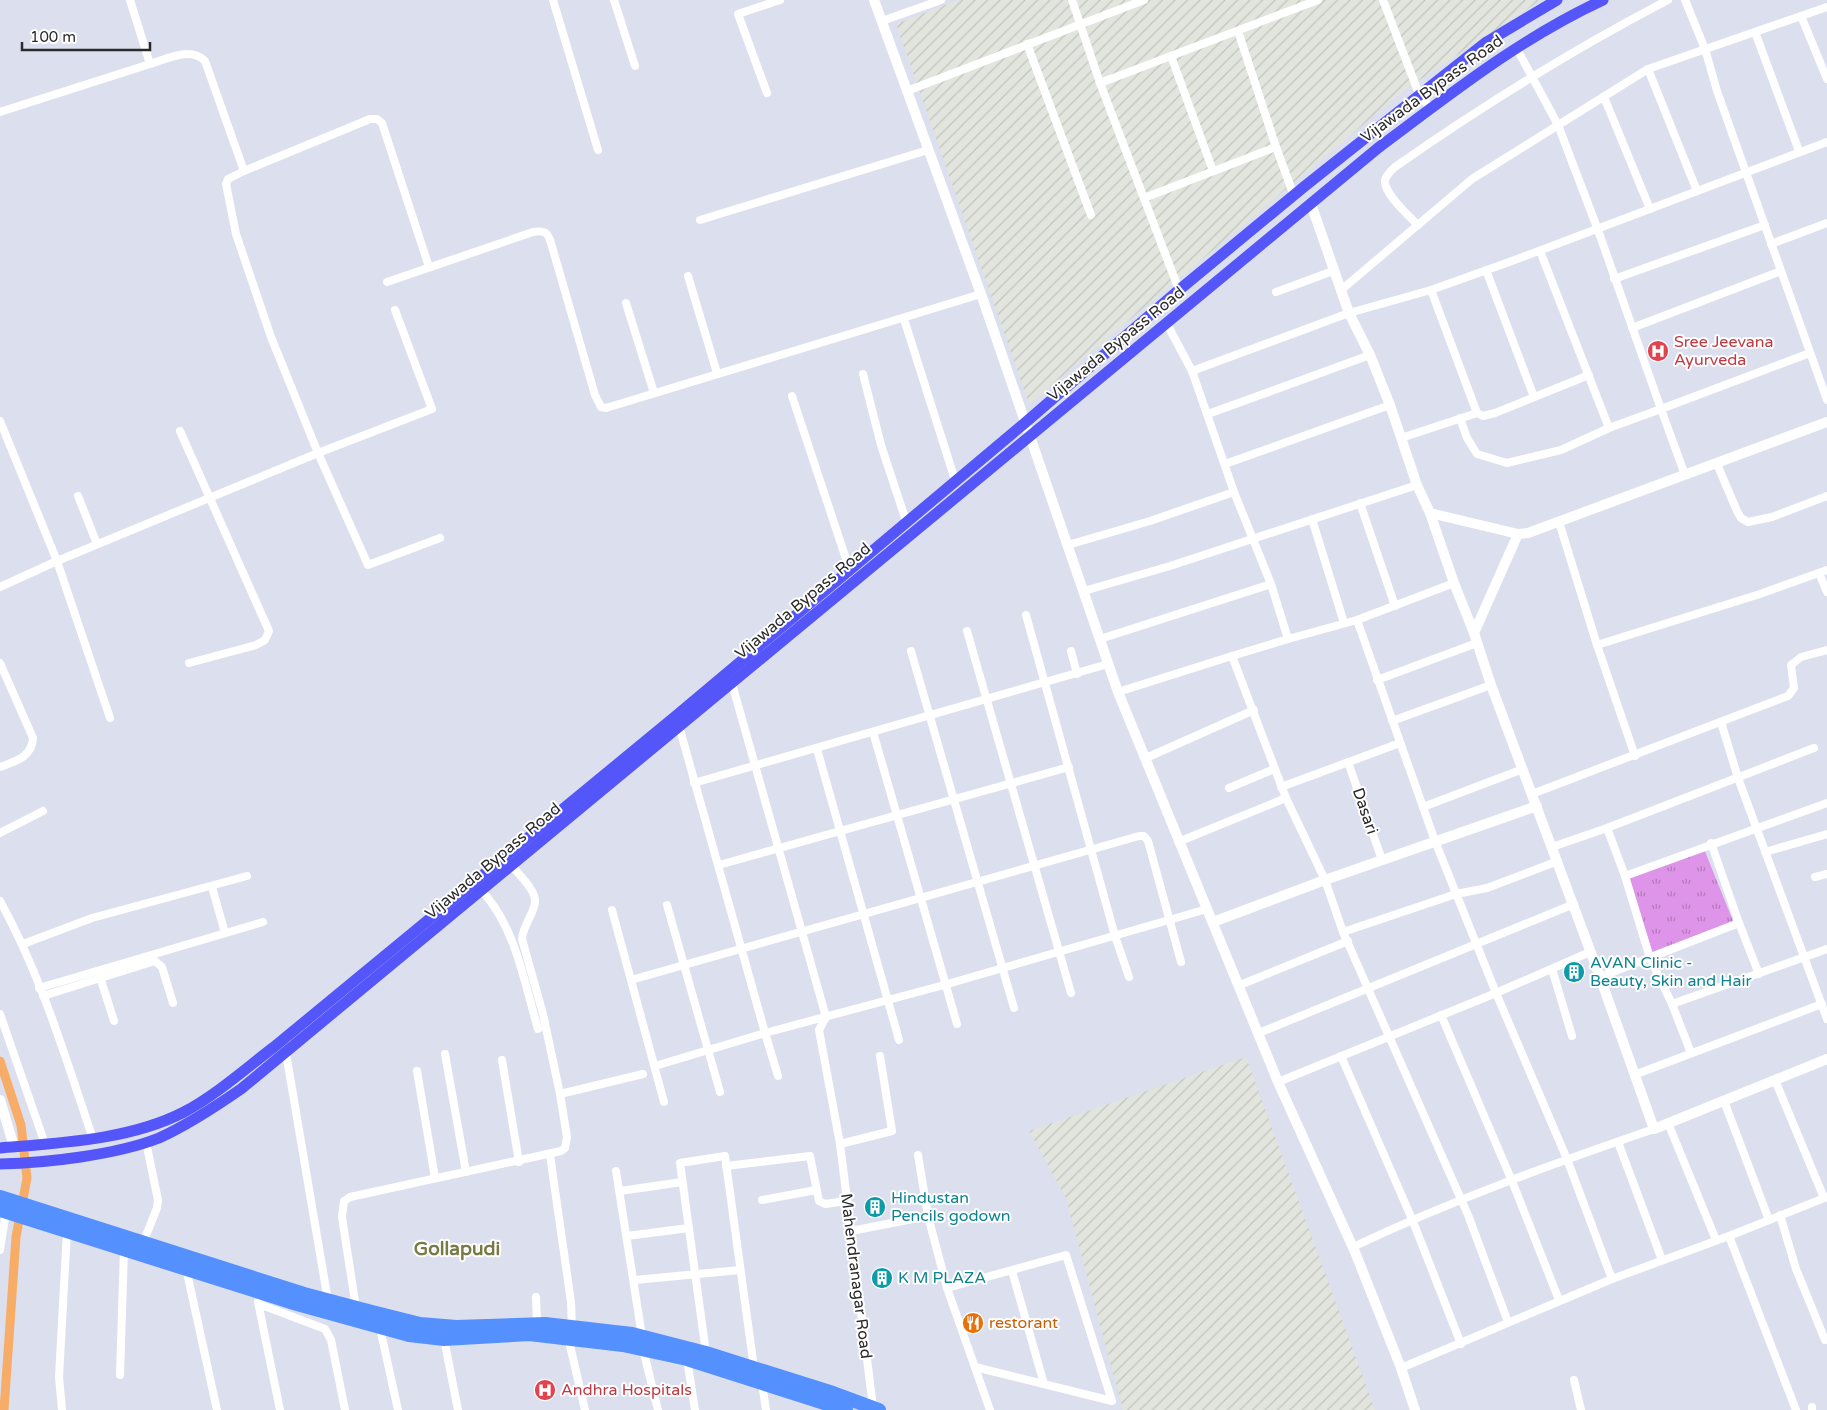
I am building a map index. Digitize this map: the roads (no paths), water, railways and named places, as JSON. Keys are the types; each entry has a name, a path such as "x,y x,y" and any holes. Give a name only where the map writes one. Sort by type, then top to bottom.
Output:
{"highway":[{"path":"4,1205 40,1217 143,1243 328,1301 420,1324 456,1327 537,1324 570,1332 706,1352 876,1408"},
{"path":"40,1217 67,1231 186,1268 258,1297 409,1335 444,1339 570,1332"},
{"path":"643,1342 687,1359 846,1410"}],"main road":[{"name":"Vijawada Bypass Road","path":"0,1164 44,1160 122,1148 146,1142 188,1124 212,1109 286,1053 679,726 729,676 849,568 1026,422 1178,290 1419,94 1485,43 1557,0"},
{"name":"Vijawada Bypass Road","path":"0,1148 93,1139 155,1124 183,1112 207,1098 274,1047 729,676 1167,324 1378,148 1516,47 1558,21 1603,0"}],"street":[{"path":"130,0 150,64"},
{"path":"553,0 598,150"},
{"path":"614,0 635,66"},
{"path":"767,93 738,14 780,0"},
{"path":"874,0 981,294 1118,692 1178,842 1240,985 1278,1082 1353,1247 1401,1368 1415,1410"},
{"path":"882,22 942,0"},
{"path":"1072,0 1100,83 1178,290"},
{"path":"907,91 1144,0"},
{"path":"1292,0 1296,8"},
{"path":"1100,83 1318,0"},
{"path":"1383,0 1419,94 1431,109"},
{"path":"1418,225 1392,198 1386,187 1385,181 1395,167 1430,142 1533,78 1624,23 1668,0"},
{"path":"1685,0 1705,49 1717,91 1827,400"},
{"path":"1340,290 1472,179 1648,69 1827,7"},
{"path":"1802,16 1827,79"},
{"path":"1238,30 1294,196"},
{"path":"1755,32 1799,151"},
{"path":"1027,44 1091,215"},
{"path":"1516,47 1558,125 1598,230 1685,475"},
{"path":"0,112 188,53 199,55 205,61 244,171"},
{"path":"1171,56 1213,171"},
{"path":"1648,69 1697,191"},
{"path":"1604,97 1650,208"},
{"path":"429,267 385,129 378,119 370,119 228,179 226,184 236,234 272,337 318,452 368,565 440,538"},
{"path":"1192,371 1349,313 1431,290 1540,251 1799,151 1827,142"},
{"path":"1144,198 1276,146"},
{"path":"700,220 928,150"},
{"path":"1311,204 1349,313 1370,355 1390,405 1454,583 1476,638 1491,685 1574,904 1654,1129"},
{"path":"1772,244 1827,223"},
{"path":"1614,279 1765,225"},
{"path":"387,282 533,232 542,231 546,233 551,243 598,403 606,408 717,373 904,319 981,294"},
{"path":"1540,251 1609,428"},
{"path":"1486,270 1534,397"},
{"path":"1276,292 1333,271"},
{"path":"1632,328 1781,271"},
{"path":"688,276 717,373"},
{"path":"1431,290 1477,413 1483,416 1489,415 1589,375"},
{"path":"626,303 654,392"},
{"path":"0,586 318,452 432,408 395,310"},
{"path":"904,319 955,480"},
{"path":"1167,324 1192,371 1234,492 1271,584 1288,639"},
{"path":"1460,418 1467,438 1478,454 1506,463 1561,450 1609,428 1810,353"},
{"path":"1208,414 1370,355"},
{"path":"863,374 882,445 906,521"},
{"path":"792,396 849,568"},
{"path":"1225,464 1390,405"},
{"path":"1402,438 1477,413"},
{"path":"0,421 57,561 110,718"},
{"path":"1430,513 1518,534 1528,533 1827,422"},
{"path":"180,430 269,631 265,640 256,645 189,663"},
{"path":"1716,464 1737,511 1741,518 1748,522 1772,517 1827,496"},
{"path":"1084,591 1418,485"},
{"path":"1068,544 1150,521 1234,492"},
{"path":"78,496 97,544"},
{"path":"1360,503 1395,606"},
{"path":"1312,519 1344,623"},
{"path":"1559,522 1597,645 1635,756"},
{"path":"1377,680 1476,638 1518,534"},
{"path":"1597,645 1760,594 1823,572 1827,592"},
{"path":"1118,692 1288,639 1357,620 1454,583"},
{"path":"1100,639 1271,584"},
{"path":"1026,615 1115,936 1129,977"},
{"path":"1357,620 1435,841 1496,993 1568,1159 1612,1279"},
{"path":"967,631 1033,866 1072,993"},
{"path":"911,650 1014,1008"},
{"path":"1532,794 1788,696 1794,688 1791,665 1801,657 1827,650"},
{"path":"1071,651 1077,674"},
{"path":"1232,656 1254,710 1281,787 1325,880 1343,932 1462,1200 1508,1322"},
{"path":"0,663 33,738 33,745 24,758 0,767"},
{"path":"694,783 1108,664"},
{"path":"729,676 826,1017"},
{"path":"1392,721 1491,685"},
{"path":"1146,758 1254,710"},
{"path":"1722,722 1738,778 1827,1019"},
{"path":"679,726 694,783 720,865 778,1076"},
{"path":"873,732 944,985 957,1024"},
{"path":"1281,787 1400,743"},
{"path":"1552,847 1607,828 1814,748"},
{"path":"817,749 899,1040"},
{"name":"Dasari","path":"1348,762 1382,860"},
{"path":"720,865 896,814 1069,767"},
{"path":"1229,788 1274,769"},
{"path":"1423,807 1523,769"},
{"path":"1178,842 1286,798"},
{"path":"1625,876 1710,844 1827,804"},
{"path":"1213,922 1325,880 1537,806"},
{"path":"0,833 43,811"},
{"path":"1607,828 1625,876 1650,958 1672,1004 1690,1054"},
{"path":"1765,852 1827,834"},
{"path":"631,980 743,949 864,912 979,882 1139,836 1144,836 1148,841 1181,962"},
{"path":"1710,844 1758,974"},
{"path":"1343,932 1456,894 1487,888 1558,861"},
{"path":"356,1308 342,1216 344,1201 350,1197 435,1178 550,1156 561,1151 567,1143 560,1094 543,1014 522,939 523,929 535,903 534,896 512,866"},
{"path":"1815,877 1827,874"},
{"path":"23,944 92,918 247,876"},
{"path":"212,887 225,933"},
{"path":"482,891 493,903 510,933 538,1029"},
{"path":"0,901 23,944 93,1139"},
{"path":"1259,1033 1368,987 1478,945 1574,904"},
{"path":"667,905 720,1092"},
{"path":"655,1066 765,1033 944,985 1207,909"},
{"path":"612,910 664,1102"},
{"path":"39,988 263,922"},
{"path":"1600,977 1739,924"},
{"path":"1240,985 1348,941"},
{"path":"1672,1004 1827,949"},
{"path":"1278,1082 1496,993 1590,952"},
{"path":"43,996 156,961 162,967 173,1003"},
{"path":"1552,969 1572,1036"},
{"path":"100,977 114,1021"},
{"path":"1634,1075 1822,1004"},
{"path":"0,1014 44,1144"},
{"path":"1440,1015 1512,1181 1559,1300"},
{"name":"Mahendranagar Road","path":"826,1017 819,1030 840,1144 846,1201 876,1408"},
{"path":"286,1053 328,1301"},
{"path":"445,1054 466,1172"},
{"path":"840,1144 892,1131 880,1056"},
{"path":"1341,1056 1412,1219 1460,1344"},
{"path":"1353,1247 1412,1219 1568,1159 1654,1129 1827,1059"},
{"path":"502,1060 519,1162"},
{"path":"417,1071 435,1178"},
{"path":"560,1094 643,1074"},
{"path":"1401,1368 1559,1300 1825,1198 1775,1080"},
{"path":"0,1100 14,1147"},
{"path":"1724,1100 1769,1220"},
{"path":"1668,1123 1716,1240"},
{"path":"143,1243 155,1214 158,1200 146,1142"},
{"path":"1618,1142 1662,1260"},
{"path":"918,1155 928,1216 947,1288 990,1410"},
{"path":"550,1156 571,1302 570,1332 585,1410"},
{"path":"706,1352 680,1163 725,1156 754,1368"},
{"path":"726,1166 810,1156 817,1198 821,1204 846,1201"},
{"path":"616,1171 635,1280 643,1342 658,1410"},
{"path":"620,1191 682,1182"},
{"path":"762,1200 816,1190"},
{"path":"0,1250 4,1205"},
{"path":"851,1230 928,1216"},
{"path":"1780,1216 1800,1278 1825,1340"},
{"path":"627,1236 689,1228"},
{"path":"62,1410 59,1377 67,1231"},
{"path":"1729,1236 1796,1410"},
{"path":"120,1375 124,1249"},
{"path":"947,1288 1066,1255 1115,1410"},
{"path":"186,1268 217,1410"},
{"path":"635,1280 740,1270"},
{"path":"1012,1271 1044,1384"},
{"path":"258,1297 280,1410"},
{"path":"258,1297 318,1326 329,1334 344,1410"},
{"path":"536,1297 537,1324"},
{"path":"380,1328 398,1410"},
{"path":"444,1339 458,1410"},
{"path":"687,1359 695,1410"},
{"path":"976,1367 1112,1401"},
{"path":"1574,1380 1581,1410"},
{"path":"762,1383 766,1410"}],"waterway":[{"path":"0,1061 21,1125 27,1178 16,1237 4,1410"}],"place":[{"name":"Sree Jeevana Ayurveda","path":"1658,351"},
{"name":"AVAN Clinic - Beauty, Skin and Hair","path":"1574,972"},
{"name":"Hindustan Pencils godown","path":"875,1207"},
{"name":"K M PLAZA","path":"882,1278"},
{"name":"restorant","path":"973,1323"},
{"name":"Andhra Hospitals","path":"545,1390"}],"district":[{"name":"Gollapudi","path":"457,1249"}]}
